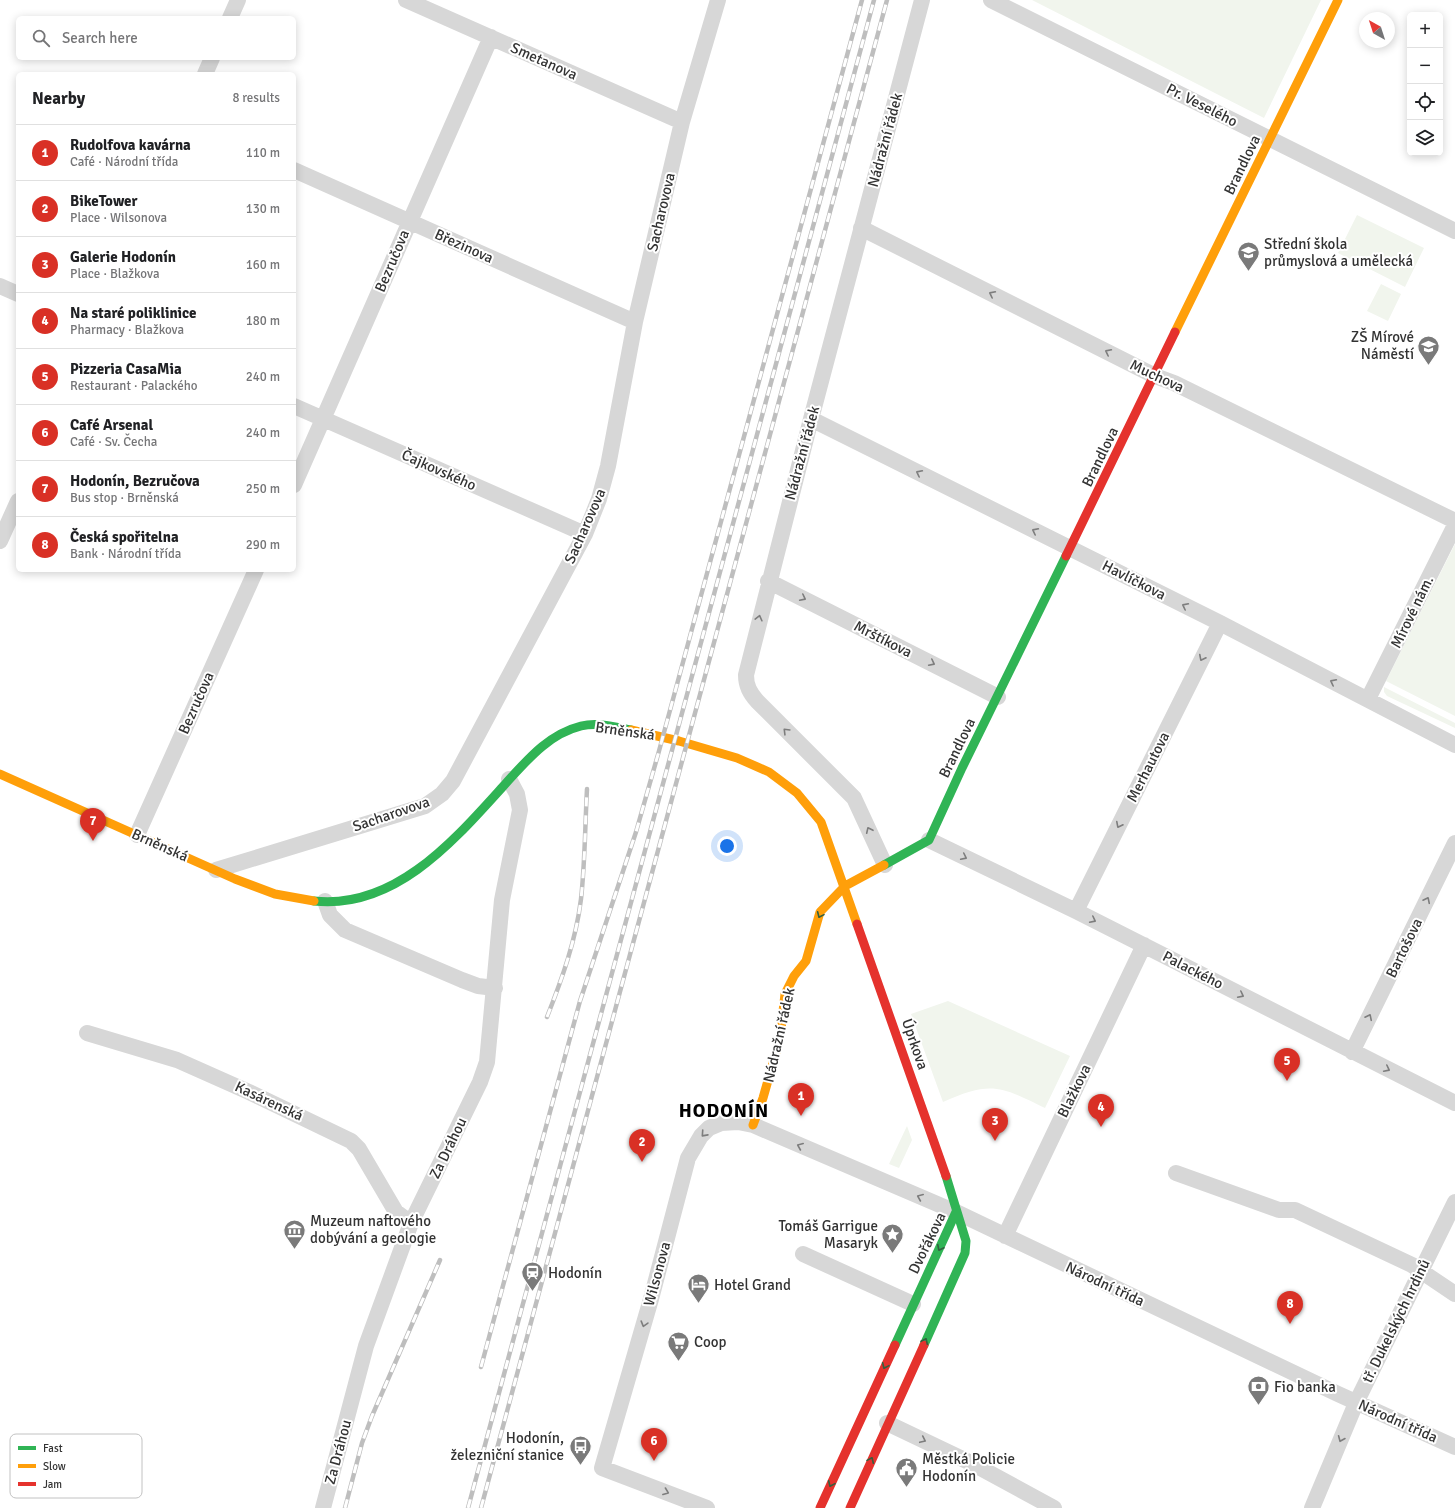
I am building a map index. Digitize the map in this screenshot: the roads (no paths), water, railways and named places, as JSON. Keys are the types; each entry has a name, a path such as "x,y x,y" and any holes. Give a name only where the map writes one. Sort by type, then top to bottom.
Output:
{"main road":[{"name":"Brandlova","path":"929,840 1338,0"},
{"name":"Brněnská","path":"0,774 249,886 295,899 325,902 354,899 374,894 393,886 420,869 444,849 526,760 544,744 563,733 596,724 635,730 728,754 776,775 798,792 815,811 822,822 845,886"},
{"path":"845,886 929,840"},
{"name":"Nádražní řádek","path":"752,1125 763,1098 780,1038 785,994 794,976 806,961 820,912 845,886"},
{"name":"Úprkova","path":"845,886 939,1154 956,1212"},
{"name":"Dvořákova","path":"820,1508 956,1212"},
{"name":"Dvořákova","path":"850,1508 965,1253 966,1241 956,1212"}],"street":[{"path":"231,16 238,0"},
{"name":"Smetanova","path":"406,0 682,122"},
{"name":"Sacharovova","path":"216,870 425,806 442,794 453,781 585,534 599,499 608,466 635,322 682,122 718,0"},
{"name":"Nádražní řádek","path":"885,865 854,798 756,701 746,683 747,666 768,581 922,0"},
{"name":"Pr. Veselého","path":"991,0 1455,231"},
{"name":"Bezručova","path":"296,481 491,38"},
{"path":"206,72 211,60"},
{"name":"Březinova","path":"296,171 635,322"},
{"name":"Muchova","path":"861,228 1155,376 1174,383 1455,521"},
{"path":"0,286 16,293"},
{"name":"Čajkovského","path":"296,407 585,534"},
{"name":"Havlíčkova","path":"811,419 1220,623 1455,745"},
{"path":"0,541 16,505"},
{"name":"Mírové nám.","path":"1368,699 1455,525"},
{"name":"Bezručova","path":"137,836 255,572"},
{"name":"Mrštíkova","path":"768,581 998,697"},
{"name":"Merhautova","path":"1076,911 1220,623"},
{"name":"Za Dráhou","path":"323,1508 366,1346 411,1223 480,1082 487,1062 490,1043 502,900 520,810 517,794 509,780"},
{"name":"Palackého","path":"929,840 1076,911 1455,1103"},
{"name":"Bartošova","path":"1352,1052 1455,843"},
{"path":"325,902 330,916 345,930 462,980 478,986 495,988"},
{"name":"Blažkova","path":"1005,1236 1144,945"},
{"name":"Kasárenská","path":"87,1033 177,1060 249,1092 351,1141 359,1150 396,1212 411,1223"},
{"name":"Wilsonova","path":"707,1508 602,1468 651,1299 688,1158 701,1136 709,1128 721,1124 738,1122 752,1125"},
{"name":"Národní třída","path":"752,1125 956,1212 1356,1403 1455,1446"},
{"path":"1176,1173 1279,1210 1295,1210 1420,1270 1455,1294"},
{"name":"tř. Dukelských hrdinů","path":"1312,1508 1356,1403 1420,1270 1455,1202"},
{"path":"803,1254 913,1304"},
{"path":"887,1424 973,1464 1054,1508"}],"railway":[{"path":"481,1367 580,1001 636,832 659,751 862,0"},
{"path":"468,1508 874,0"},
{"path":"481,1508 887,0"},
{"path":"547,1017 568,959 579,914 583,872 587,789"},
{"path":"345,1508 362,1443 372,1416 440,1260"}],"place":[{"name":"Střední škola průmyslová a umělecká","path":"1249,272"},
{"name":"ZŠ Mírové Náměstí","path":"1429,366"},
{"name":"Hodonín, Bezručova","path":"93,841"},
{"name":"Pizzeria CasaMia","path":"1287,1081"},
{"name":"Rudolfova kavárna","path":"801,1116"},
{"name":"Na staré poliklinice","path":"1101,1127"},
{"name":"Galerie Hodonín","path":"995,1141"},
{"name":"BikeTower","path":"642,1162"},
{"name":"Muzeum naftového dobývání a geologie","path":"294,1250"},
{"name":"Tomáš Garrigue Masaryk","path":"893,1254"},
{"name":"Hodonín","path":"532,1292"},
{"name":"Hotel Grand","path":"699,1304"},
{"name":"Česká spořitelna","path":"1290,1324"},
{"name":"Coop","path":"678,1362"},
{"name":"Fio banka","path":"1258,1406"},
{"name":"Café Arsenal","path":"654,1461"},
{"name":"Hodonín, železniční stanice","path":"580,1466"},
{"name":"Městká Policie Hodonín","path":"907,1488"}],"district":[{"name":"HODONÍN","path":"724,1110"}]}
